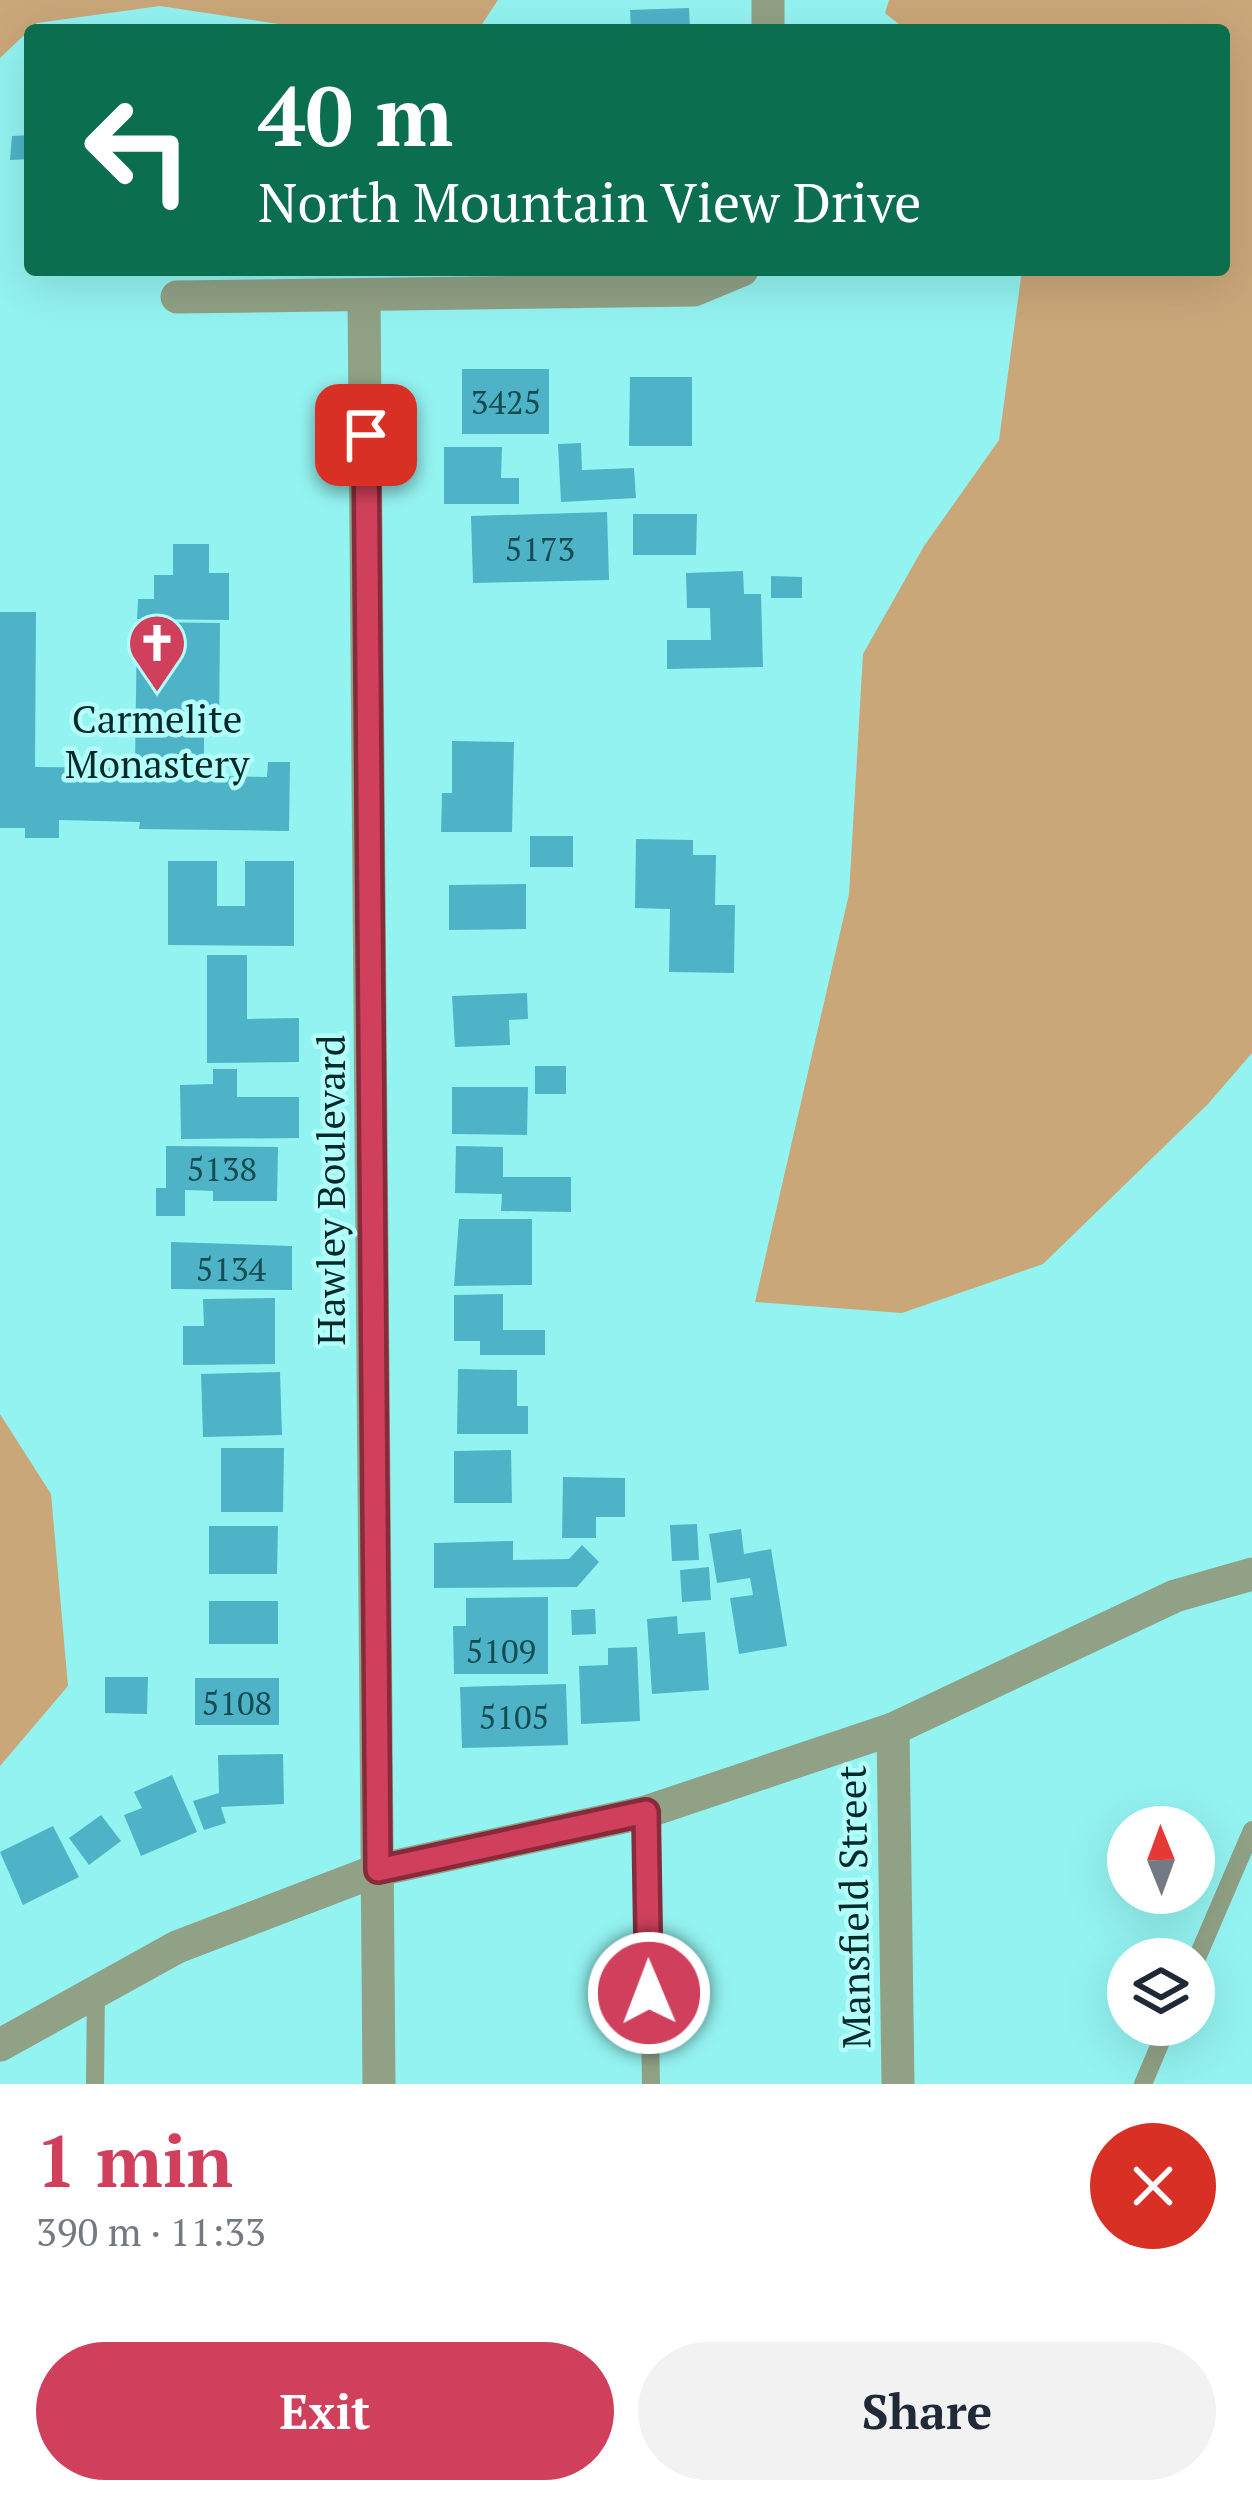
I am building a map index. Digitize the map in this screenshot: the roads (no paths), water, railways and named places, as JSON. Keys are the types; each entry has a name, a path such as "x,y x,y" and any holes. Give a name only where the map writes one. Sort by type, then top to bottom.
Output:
{"street":[{"path":"177,297 694,290 728,276"},
{"name":"Hawley Boulevard","path":"364,296 379,2084"},
{"path":"0,2044 177,1947 378,1870 646,1812 893,1729 1175,1596 1252,1574"},
{"name":"Mansfield Street","path":"893,1729 898,2084"}],"lane":[{"path":"646,1812 651,2084"},
{"path":"1206,1938 1252,1830"},
{"path":"95,2084 96,1988"},
{"path":"1143,2084 1159,2046"}],"place":[{"name":"Carmelite Monastery","path":"157,694"}]}
